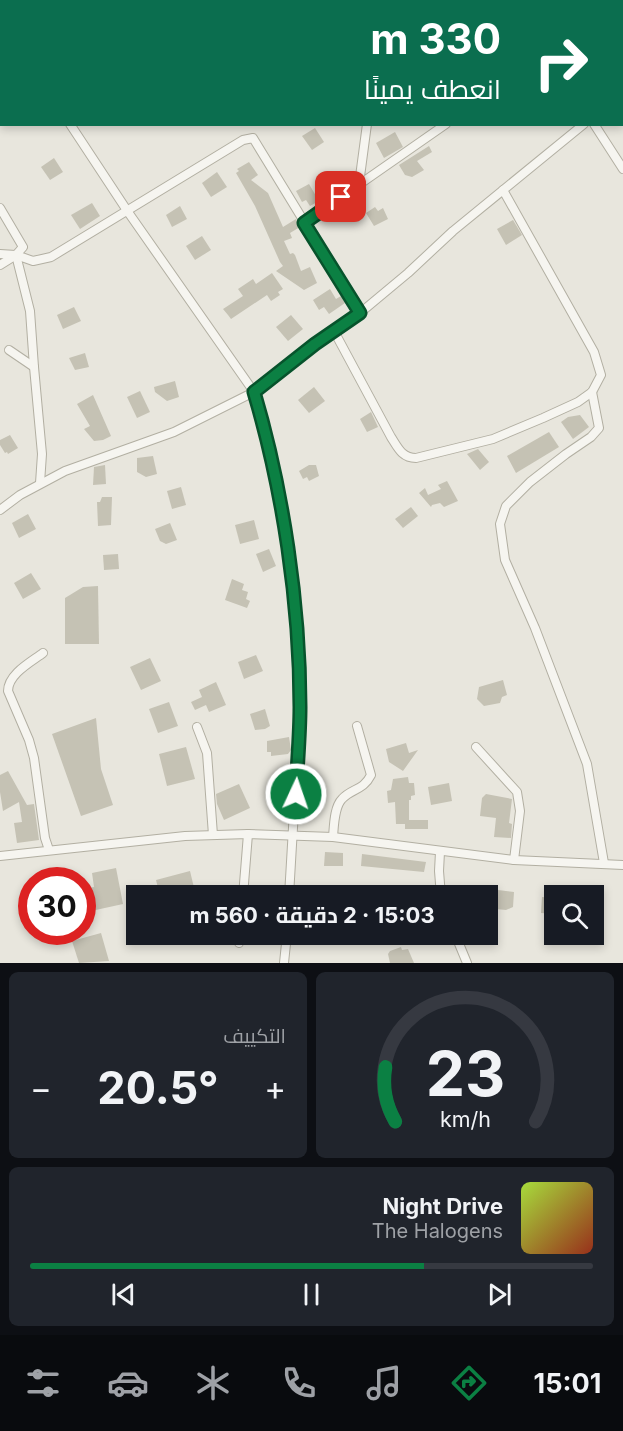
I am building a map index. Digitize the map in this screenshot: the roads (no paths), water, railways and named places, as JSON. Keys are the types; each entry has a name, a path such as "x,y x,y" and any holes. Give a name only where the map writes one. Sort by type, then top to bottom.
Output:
{"street":[{"path":"71,126 128,212 254,392 274,467 290,563 300,708 290,885"},
{"path":"359,184 367,126"},
{"path":"304,223 443,126"},
{"path":"0,510 40,483 73,468 174,432 254,392 288,364 360,313 453,231 582,126"},
{"path":"595,126 623,169"},
{"path":"0,254 16,255 33,261 51,257 250,137 256,140 360,313"},
{"path":"334,331 391,437 400,451 410,458 493,439 579,402 592,392 600,375 594,352 503,190"},
{"path":"0,208 23,247 16,255 0,265"},
{"path":"16,255 30,311 42,454 40,483"},
{"path":"9,350 34,367"},
{"path":"592,392 599,428 591,437 530,482 506,506 500,524 505,560 535,628 587,764 604,863"},
{"path":"43,653 14,676 8,684 8,691 29,740 34,758 45,838 49,850"},
{"path":"333,837 337,807 341,799 367,784 371,775 357,726"},
{"path":"197,727 207,753 213,835"},
{"path":"476,747 517,792 520,811 514,860"},
{"path":"0,856 213,835 248,834 333,837 514,860 623,865"},
{"path":"244,885 248,834"},
{"path":"440,852 440,885"},
{"path":"284,963 286,945"},
{"path":"460,945 467,963"}]}
